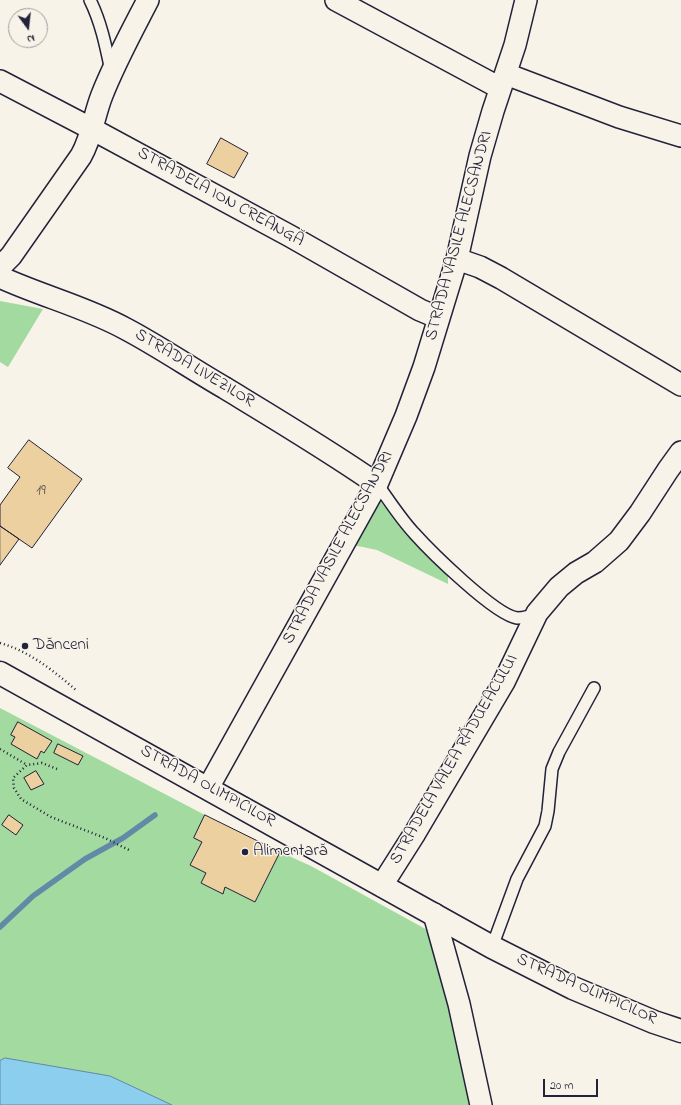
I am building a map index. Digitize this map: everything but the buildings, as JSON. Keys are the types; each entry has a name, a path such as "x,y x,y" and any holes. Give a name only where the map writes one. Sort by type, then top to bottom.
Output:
{"main road":[{"name":"STRADA OLIMPICILOR","path":"0,673 492,947 573,988 654,1022 681,1031"}],"street":[{"path":"0,267 11,256 88,144 95,115 112,73 124,45 148,0"},
{"path":"336,0 503,81 681,136"},
{"name":"STRADA VASILE ALECSANDRI","path":"208,788 377,484 406,416 440,318 457,259 480,156 515,45 526,0"},
{"name":"STRADELA ION CREANGĂ","path":"0,81 92,128 290,236 420,310 440,318"},
{"path":"457,259 480,267 501,278 681,385"},
{"name":"STRADA LIVEZILOR","path":"0,277 24,288 96,314 127,329 270,416 377,484"},
{"name":"STRADELA VALEA RĂDUEACULUI","path":"382,885 415,833 504,682 537,613 559,587 576,573 601,557 619,541 640,513 681,452"},
{"path":"434,914 459,1004 481,1105"}],"lane":[{"path":"90,0 96,11 112,73"},
{"path":"377,484 414,532 474,591 502,612 516,618 528,617 537,613"},
{"path":"492,947 517,880 545,826 552,768 559,752 594,688"}],"path":[{"path":"0,749 27,765"},
{"path":"58,769 42,763 27,765 13,778 14,788 21,799 51,817 105,838 129,850"}],"green space":[{"path":"0,301 43,309 8,367 0,362"},
{"path":"378,499 448,576 448,584 377,550 353,545"},
{"path":"0,708 205,815 311,866 431,932 472,1105 51,1105 0,1092"}],"water":[{"path":"5,1058 110,1076 172,1105 0,1105 0,1061"}],"waterway":[{"path":"0,927 33,896 85,859 123,838 155,815"}],"place":[{"name":"Dănceni","path":"25,646"},
{"name":"Alimentară","path":"245,852"}]}
